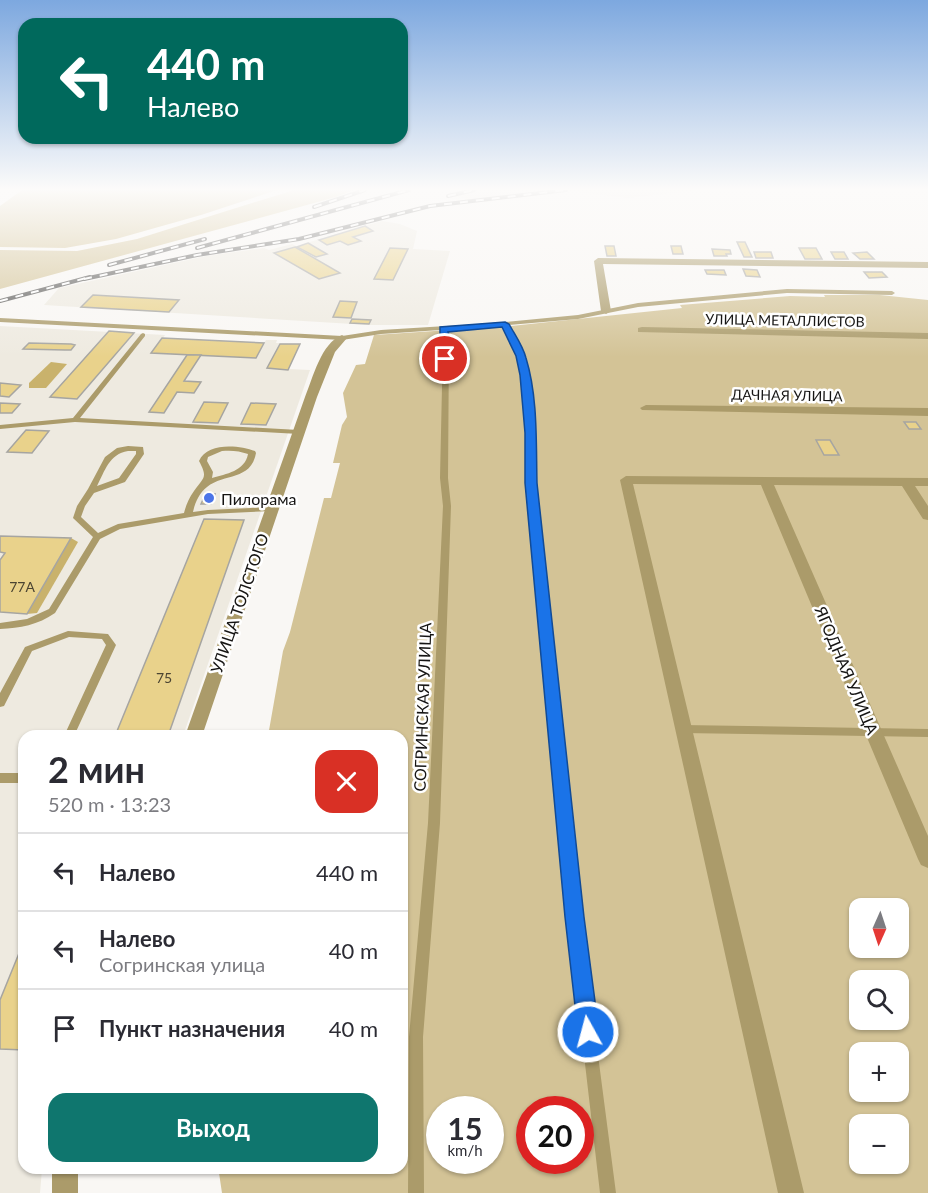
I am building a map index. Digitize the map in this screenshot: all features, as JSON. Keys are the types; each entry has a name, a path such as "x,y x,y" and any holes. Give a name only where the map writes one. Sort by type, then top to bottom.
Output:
{"street":[{"path":"606,311 598,261 928,265"},
{"name":"УЛИЦА МЕТАЛЛИСТОВ","path":"642,330 928,336"},
{"name":"УЛИЦА ТОЛСТОГО","path":"195,730 299,432 330,351 342,338"},
{"name":"ДАЧНАЯ УЛИЦА","path":"646,408 928,412"},
{"path":"791,1193 626,480 928,482"},
{"name":"ЯГОДНАЯ УЛИЦА","path":"766,481 928,859"},
{"path":"906,482 928,516"},
{"path":"65,1174 65,1193"}],"lane":[{"path":"0,320 342,338 381,332 505,324 638,305 788,291 892,293"},
{"path":"505,324 521,356 525,375 531,433 531,483 571,882 608,1193"},
{"name":"СОГРИНСКАЯ УЛИЦА","path":"416,1193 416,1036 434,823 447,506 444,478 446,341 443,329"},
{"path":"75,420 142,335"},
{"path":"0,427 75,420 299,432"},
{"path":"91,492 122,480 140,454 140,449 128,447 117,450 107,457 91,492 78,509 77,518 97,537"},
{"path":"188,515 195,495 207,483 229,477 245,468 252,458 252,453 244,448 226,448 205,456 203,461 209,472 207,483"},
{"path":"0,626 20,625 43,618 52,611 97,537 118,527 188,515 272,509"},
{"path":"0,703 28,650 68,634 105,636 111,645 72,730"},
{"path":"682,729 928,733"},
{"path":"0,778 18,778"}],"shaded area":[{"path":"0,246 78,246 65,248"},
{"path":"104,246 158,246 0,289 0,250 77,251"},
{"path":"296,246 414,246 413,249 450,251 428,325 369,325 44,305 59,288 206,256"},
{"path":"824,295 880,295 928,300 928,1193 222,1193 219,1174 408,1174 408,730 269,730 283,651 290,632 324,498 331,498 340,463 333,463 342,425 347,417 343,393 356,365 365,364 374,335 511,326 682,308 680,305 790,296 825,297"},
{"path":"0,326 165,335 163,338 264,343 266,340 277,340 276,343 300,344 288,369 310,370 185,730 18,730 18,1174 42,1174 40,1193 0,1193"},
{"path":"51,362 67,364 46,388 29,388 29,383"},
{"path":"71,538 78,542 37,613 27,614"}],"building":[{"path":"313,246 327,254 316,257 297,247"},
{"path":"605,246 614,246 616,256 607,256"},
{"path":"671,246 681,246 683,254 673,254"},
{"path":"739,246 747,246 752,257 744,257"},
{"path":"295,247 340,273 319,279 274,253"},
{"path":"390,248 408,249 393,280 374,279"},
{"path":"799,248 816,248 822,259 805,259"},
{"path":"712,249 730,250 731,254 714,256"},
{"path":"754,252 771,252 773,258 756,258"},
{"path":"831,252 844,252 848,259 835,259"},
{"path":"867,252 874,259 860,259 853,253"},
{"path":"743,269 757,270 760,277 746,276"},
{"path":"705,270 724,270 726,275 707,274"},
{"path":"864,272 882,272 887,277 869,278"},
{"path":"93,295 179,300 169,312 81,307"},
{"path":"340,301 357,302 351,318 333,317"},
{"path":"352,319 371,320 369,324 350,323"},
{"path":"109,331 134,333 77,399 50,397"},
{"path":"162,338 264,343 256,358 151,353"},
{"path":"29,343 75,345 71,350 23,349"},
{"path":"280,344 300,344 288,370 267,368"},
{"path":"187,355 201,355 184,381 201,382 194,393 177,392 164,413 149,412"},
{"path":"0,383 21,385 9,397 0,396"},
{"path":"204,402 228,403 218,423 193,422"},
{"path":"0,403 20,404 12,413 0,413"},
{"path":"251,403 276,404 266,425 241,424"},
{"path":"904,422 916,422 921,429 909,429"},
{"path":"26,430 49,431 32,453 7,452"},
{"path":"816,440 830,440 839,455 824,455"},
{"path":"206,493 215,494 211,504 201,504"},
{"path":"204,519 244,520 170,730 117,730"},
{"path":"0,536 71,538 27,614 0,612 0,560 5,553 0,552"},
{"path":"18,956 18,1050 0,1049 0,1000"}],"railway":[{"path":"109,265 180,246"},
{"path":"197,248 206,246"},
{"path":"84,279 197,255 256,246"},
{"path":"0,301 90,277"}],"place":[{"name":"Пилорама","path":"209,498"}],"route":[{"path":"445,359 446,341 443,329 505,324 521,356 531,433 531,483 574,917 588,1032"}]}
